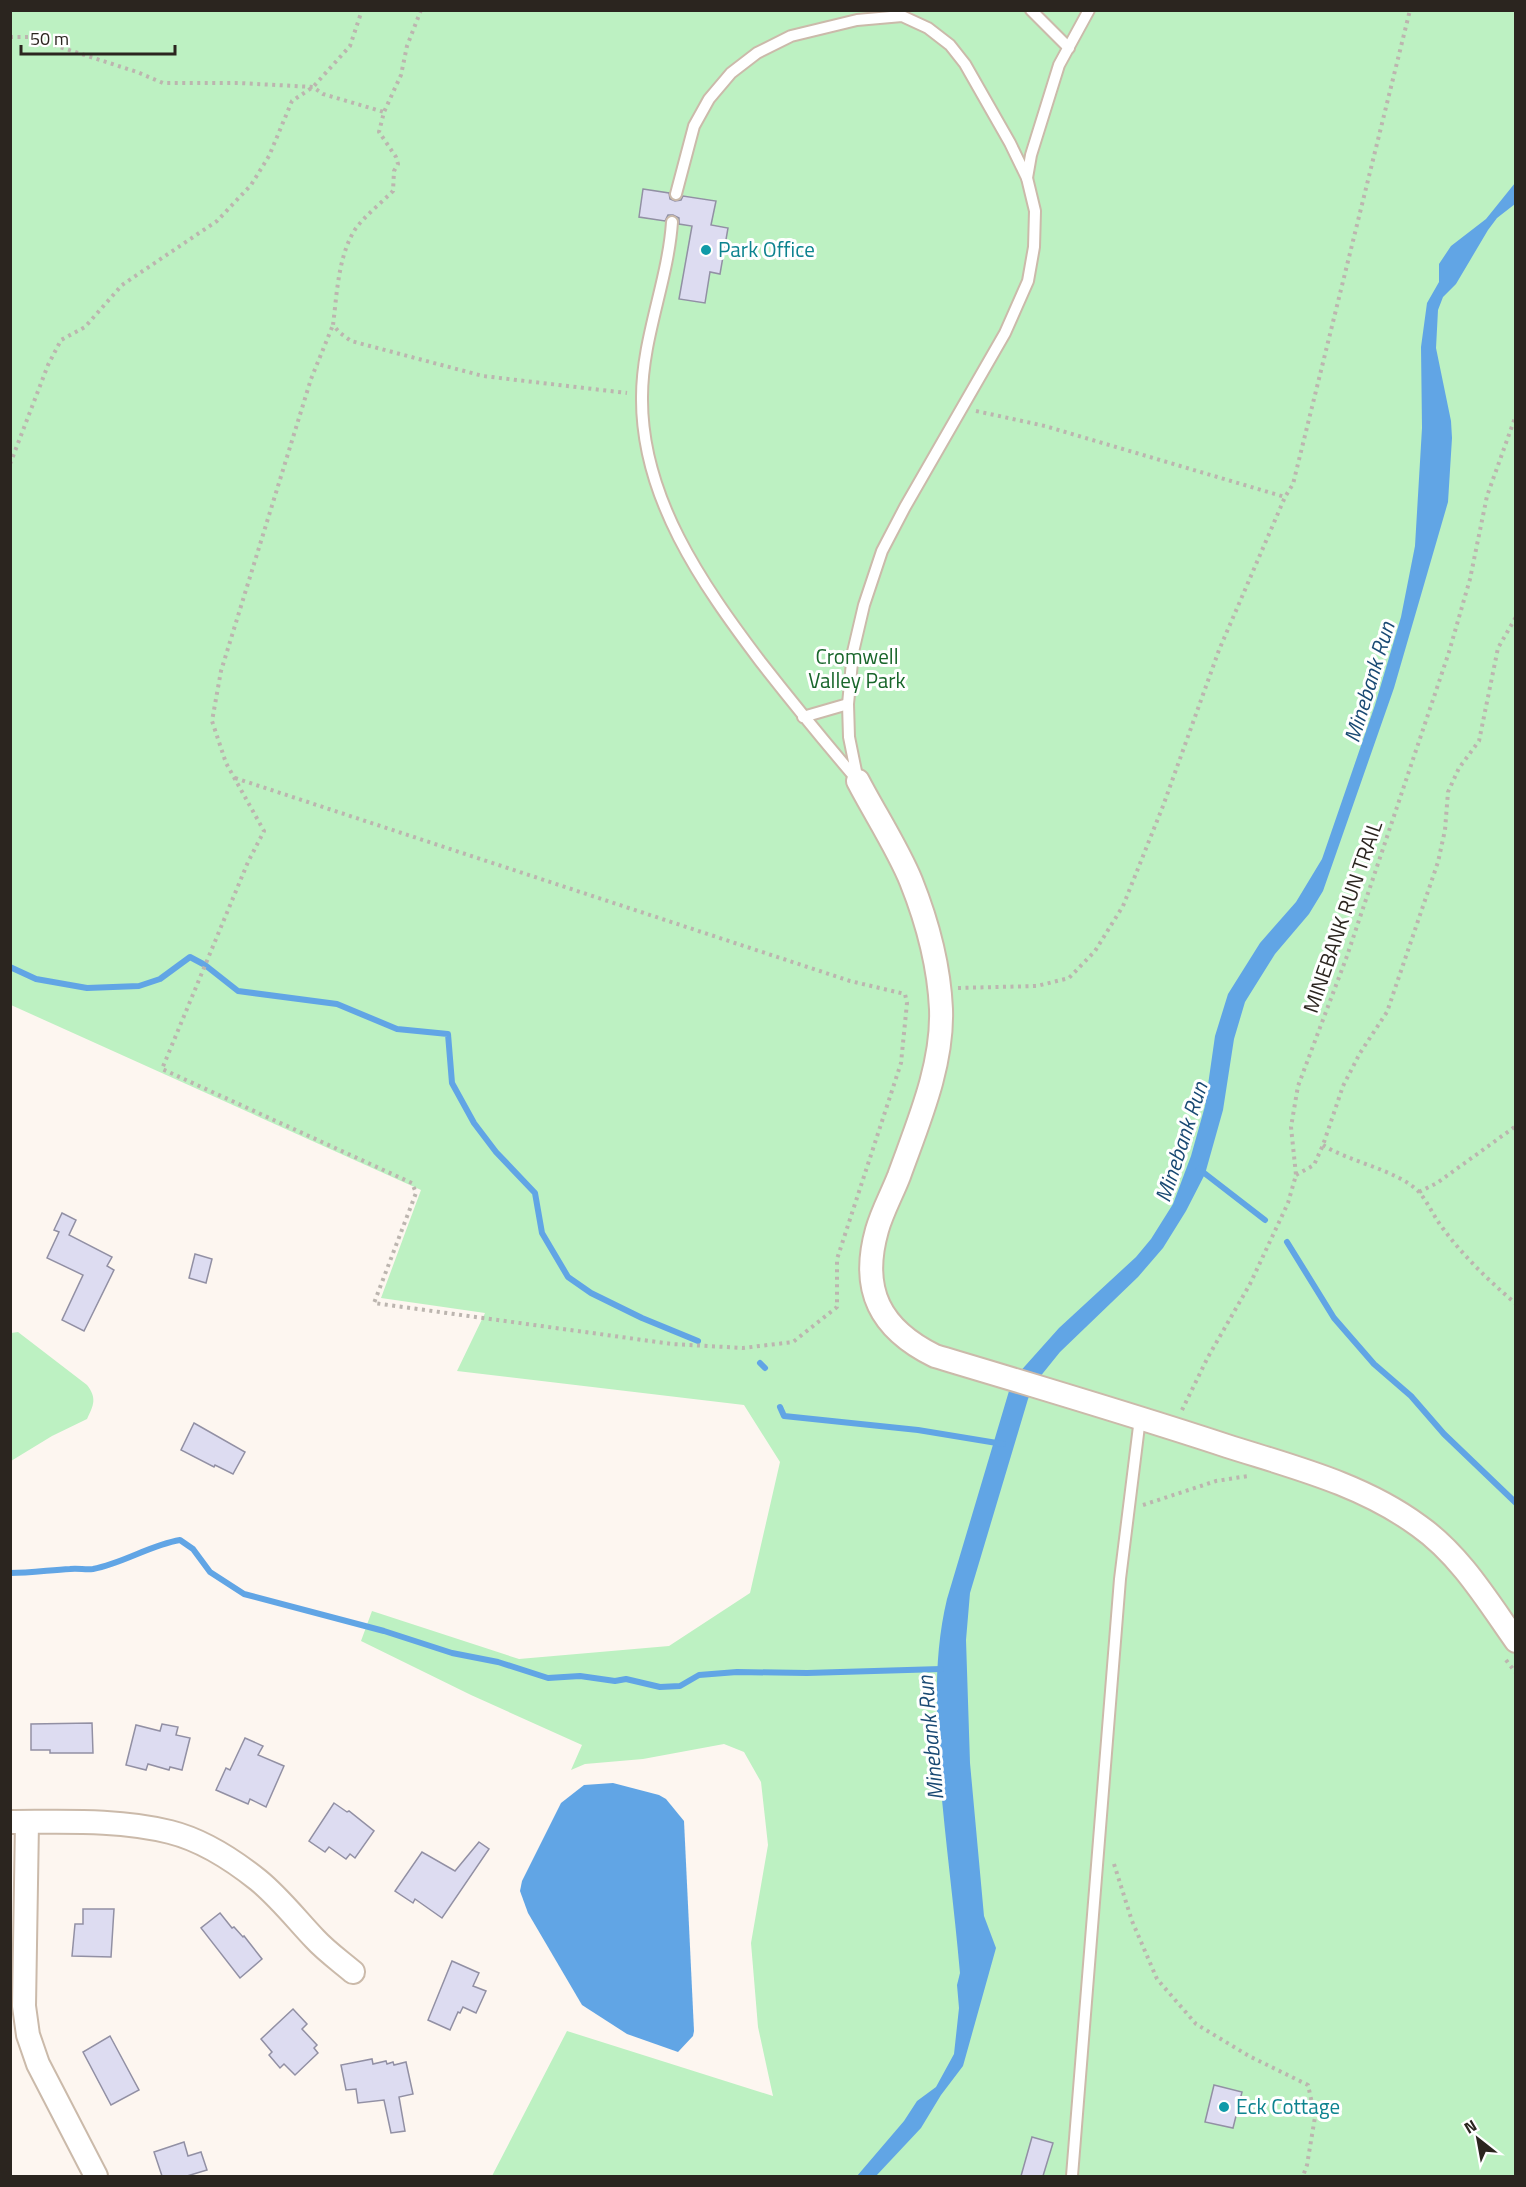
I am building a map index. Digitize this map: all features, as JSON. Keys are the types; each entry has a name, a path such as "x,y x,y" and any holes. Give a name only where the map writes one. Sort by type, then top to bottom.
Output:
{"street":[{"path":"858,781 910,880 928,932 941,1010 938,1050 928,1094 898,1179 877,1229 871,1258 871,1282 877,1302 887,1321 913,1346 935,1356 1140,1418 1334,1481 1381,1500 1421,1527 1453,1557 1479,1588 1508,1646"},
{"path":"96,2176 38,2064 28,2035 24,2006 19,1822 133,1825 172,1832 202,1844 232,1861 258,1880 282,1901 317,1941 353,1972"}],"lane":[{"path":"1031,10 1069,48"},
{"path":"1027,178 1031,155 1059,65 1089,10"},
{"path":"676,195 694,126 709,99 731,73 757,53 791,36 857,20 902,13 928,28 950,45 965,64 1027,178 1035,211 1034,247 1028,281 1005,333 882,551 864,605 853,652 848,704 849,737 858,781"},
{"path":"672,222 646,359 642,395 643,431 654,480 675,531 704,584 803,717 858,781"},
{"path":"803,717 848,704"},
{"path":"1072,2176 1120,1579 1140,1418"}],"path":[{"path":"10,464 48,366 61,340 85,327 122,285 217,220 251,184 269,156 292,101 313,87 350,46 362,10"},
{"path":"235,778 850,981 905,994 907,1003 900,1063 837,1259 837,1308 793,1342 744,1348 672,1344 374,1303 416,1193 412,1183 162,1069 248,862 264,831 226,763 212,721 221,671 311,379 333,325 342,266 348,246 356,229 393,191 394,171 398,164 379,132 384,112 401,75 407,46 420,10"},
{"path":"938,988 1037,986 1068,978 1095,951 1124,906 1219,650 1285,497 1293,484 1410,10"},
{"path":"10,37 29,37 163,83 238,83 313,87 323,94 384,112"},
{"path":"333,325 351,340 483,376 642,395"},
{"path":"962,408 1046,426 1285,497"},
{"name":"MINEBANK RUN TRAIL","path":"1180,1416 1208,1357 1250,1284 1288,1203 1296,1175 1291,1127 1298,1086 1347,956 1449,652 1470,579 1487,496 1515,415"},
{"path":"1296,1175 1314,1165 1343,1086 1360,1053 1387,1012 1438,862 1445,830 1448,792 1459,768 1479,741 1498,648 1515,617"},
{"path":"1419,1192 1437,1184 1515,1126"},
{"path":"1323,1145 1335,1153 1361,1161 1419,1192 1440,1224 1481,1274 1515,1304"},
{"path":"1141,1517 1142,1505 1216,1481 1251,1476"},
{"path":"1508,1646 1515,1673"},
{"path":"1110,1853 1132,1921 1157,1979 1196,2024 1249,2056 1308,2085 1315,2117 1303,2176"}],"green space":[{"name":"Cromwell Valley Park","path":"11,11 1515,11 1515,2176 492,2176 567,2031 773,2096 758,2027 751,1943 768,1845 761,1782 744,1752 724,1744 643,1759 585,1764 571,1770 582,1745 471,1695 361,1641 372,1611 519,1659 669,1646 750,1593 780,1462 744,1405 457,1371 485,1313 381,1298 421,1190 11,1005"},
{"path":"18,1332 87,1385 93,1402 87,1419 52,1436 11,1461 11,1333"}],"water":[{"name":"Minebank Run","path":"1515,183 1515,204 1497,218 1488,230 1456,284 1443,297 1438,310 1436,348 1451,421 1452,438 1448,502 1394,688 1323,891 1309,914 1275,954 1245,1002 1234,1039 1223,1110 1205,1174 1186,1211 1163,1248 1138,1277 1060,1352 1035,1383 1028,1399 970,1593 966,1640 970,1763 984,1916 996,1948 963,2066 941,2095 921,2128 876,2176 857,2176 904,2121 917,2101 936,2087 954,2054 959,2008 957,1985 960,1973 939,1763 938,1660 947,1599 1009,1391 1017,1375 1059,1328 1136,1257 1151,1239 1173,1204 1191,1156 1205,1106 1215,1036 1228,994 1260,943 1296,902 1322,859 1375,705 1401,617 1415,546 1422,428 1421,347 1427,303 1439,282 1439,264 1451,246 1486,219"},
{"path":"613,1783 659,1795 666,1799 684,1821 694,2031 693,2036 678,2052 627,2034 582,2005 528,1913 520,1891 522,1881 561,1803 584,1785"}],"building":[{"name":"Park Office","path":"643,189 669,193 670,199 675,201 681,200 683,196 716,201 711,225 728,228 720,274 710,272 705,303 679,299 692,226 679,224 679,218 673,215 668,215 665,221 639,217"},
{"path":"62,1213 76,1220 69,1235 112,1257 107,1266 114,1270 84,1331 62,1320 83,1275 47,1258 59,1232 54,1230"},
{"path":"195,1254 212,1259 206,1283 189,1278"},
{"path":"194,1423 245,1452 233,1474 181,1450"},
{"path":"92,1723 93,1753 50,1753 50,1750 31,1750 31,1724"},
{"path":"162,1724 178,1727 176,1735 190,1738 182,1770 170,1767 169,1770 148,1764 146,1770 126,1765 136,1725 160,1731"},
{"path":"245,1738 263,1746 258,1755 284,1766 266,1807 250,1799 248,1804 216,1790 226,1768 230,1770"},
{"path":"334,1803 347,1812 349,1811 374,1831 355,1858 350,1854 346,1859 329,1847 325,1852 309,1841"},
{"path":"479,1842 489,1849 442,1918 415,1899 413,1903 395,1891 422,1852 455,1871"},
{"path":"83,1909 114,1909 111,1957 72,1956 75,1924 83,1924"},
{"path":"220,1913 232,1928 234,1927 244,1936 262,1959 240,1978 201,1928"},
{"path":"452,1961 479,1973 473,1986 486,1991 476,2013 463,2007 460,2013 458,2012 450,2030 428,2020"},
{"path":"293,2009 307,2024 302,2029 317,2045 314,2048 318,2053 295,2075 284,2064 280,2068 269,2055 272,2052 261,2039"},
{"path":"110,2036 139,2090 111,2105 83,2052"},
{"path":"372,2059 373,2064 386,2061 387,2064 393,2062 394,2065 406,2062 413,2094 399,2097 405,2131 391,2133 384,2100 358,2103 356,2089 346,2090 341,2065"},
{"name":"Eck Cottage","path":"1214,2085 1242,2092 1233,2128 1205,2122"},
{"path":"1032,2137 1053,2143 1043,2176 1021,2176"},
{"path":"184,2142 188,2156 201,2152 207,2170 187,2176 162,2176 154,2152"}],"waterway":[{"path":"10,967 36,979 87,988 139,986 160,979 190,957 205,965 238,991 337,1004 397,1029 448,1034 452,1083 474,1123 496,1152 535,1193 542,1233 568,1277 591,1293 642,1318 698,1341"},
{"path":"1199,1169 1265,1220"},
{"path":"1287,1242 1334,1318 1374,1364 1411,1396 1444,1434 1516,1503"},
{"path":"760,1363 765,1368"},
{"path":"780,1407 784,1416 918,1430 1003,1444"},
{"path":"10,1573 93,1569 180,1540 193,1549 210,1572 244,1594 384,1631 452,1653 498,1662 548,1678 580,1676 615,1681 626,1679 660,1687 680,1686 699,1675 737,1672 807,1673 941,1669"}],"place":[{"name":"Park Office","path":"706,250"},
{"name":"Eck Cottage","path":"1224,2107"}]}
